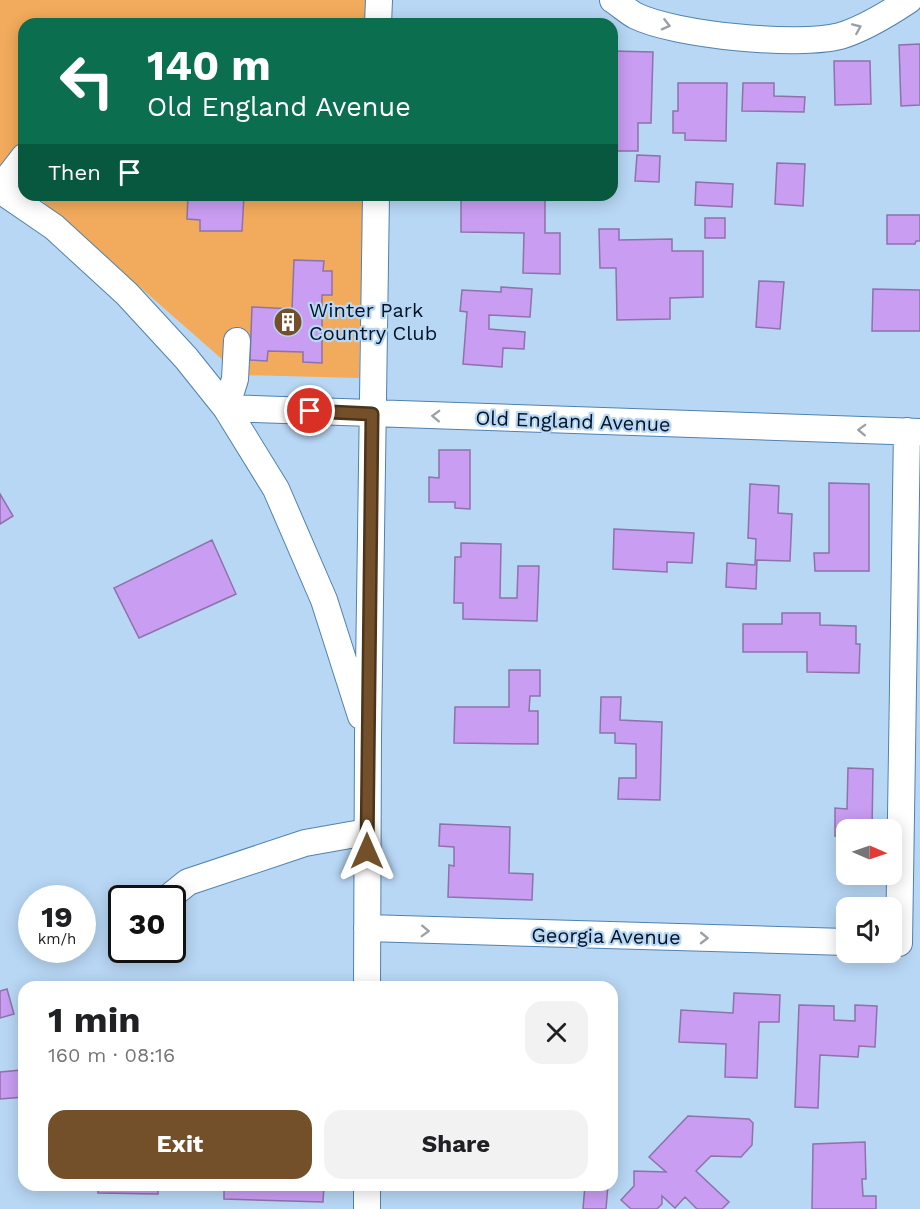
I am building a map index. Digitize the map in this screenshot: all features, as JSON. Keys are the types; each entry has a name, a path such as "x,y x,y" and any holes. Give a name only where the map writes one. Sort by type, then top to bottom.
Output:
{"street":[{"path":"378,18 379,0"},
{"path":"613,0 636,16 663,25 797,42 840,36 887,15 909,0"},
{"path":"31,201 54,227 127,294 186,358 226,408 276,489 324,600 368,736"},
{"path":"367,981 376,201"},
{"path":"226,408 235,380 237,341"},
{"name":"Old England Avenue","path":"226,408 914,431"},
{"path":"903,943 914,431"},
{"path":"184,885 305,843 367,832"},
{"name":"Georgia Avenue","path":"367,928 836,942"},
{"path":"367,1191 367,1209"}],"shaded area":[{"path":"0,0 367,0 367,18 18,18 18,180 0,164"},
{"path":"42,201 363,201 359,378 240,375"}],"building":[{"path":"920,44 920,105 901,106 899,45"},
{"path":"618,51 653,52 651,123 638,123 638,151 618,151"},
{"path":"834,61 870,61 871,104 835,105"},
{"path":"678,83 727,83 726,141 685,140 685,133 673,133 673,111 678,111"},
{"path":"743,83 774,83 774,96 805,97 804,112 742,111"},
{"path":"637,155 660,156 659,182 635,181"},
{"path":"777,163 805,164 803,206 775,204"},
{"path":"696,182 733,184 732,207 695,205"},
{"path":"188,201 244,201 242,231 200,231 200,220 187,219"},
{"path":"461,201 545,201 545,233 560,233 560,274 523,273 524,233 461,232"},
{"path":"887,215 920,215 920,241 916,241 915,244 887,244"},
{"path":"705,218 725,218 725,238 705,238"},
{"path":"599,229 619,229 619,240 672,239 672,251 703,251 703,297 670,298 670,319 617,320 616,268 600,268"},
{"name":"Winter Park Country Club","path":"294,260 324,261 323,271 332,271 332,295 322,295 322,363 303,362 303,352 268,351 267,361 250,360 252,307 292,309"},
{"path":"759,281 784,282 780,329 756,327"},
{"path":"501,287 532,289 530,317 489,315 489,329 525,332 524,349 503,348 502,367 463,364 467,312 460,311 462,290 501,292"},
{"path":"873,289 920,290 920,331 872,331"},
{"path":"439,450 470,450 470,509 455,508 455,502 429,502 429,477 439,478"},
{"path":"829,483 869,484 869,571 815,571 814,553 829,553"},
{"path":"750,484 779,486 778,513 792,514 790,561 757,560 756,589 726,587 727,563 755,565 756,539 748,538"},
{"path":"0,494 13,516 0,524"},
{"path":"614,529 694,533 692,563 667,562 667,572 613,569"},
{"path":"212,540 236,594 139,638 114,588"},
{"path":"461,543 501,544 500,598 517,598 518,566 539,566 537,621 463,619 463,603 454,603 455,557 461,557"},
{"path":"782,613 820,613 820,625 856,626 856,644 860,644 859,673 807,672 807,652 743,652 743,624 782,624"},
{"path":"509,670 540,670 540,696 530,696 529,711 538,711 538,744 454,743 455,707 509,707"},
{"path":"601,697 621,697 620,720 662,722 660,800 618,799 619,778 636,778 636,744 615,743 615,733 600,733"},
{"path":"848,768 873,769 872,819 836,819 835,836 835,808 847,809"},
{"path":"440,824 510,827 509,873 533,874 532,900 448,897 449,865 454,866 454,847 439,846"},
{"path":"7,989 14,1014 0,1018 0,991"},
{"path":"734,993 780,995 779,1022 759,1022 757,1078 725,1077 726,1044 679,1042 681,1010 733,1013"},
{"path":"799,1005 834,1006 834,1020 855,1021 855,1005 877,1006 875,1047 859,1046 858,1057 820,1055 818,1108 795,1107"},
{"path":"18,1070 18,1098 0,1099 0,1072"},
{"path":"688,1116 749,1119 753,1123 752,1145 741,1157 711,1156 696,1171 729,1202 722,1209 697,1209 685,1197 675,1208 662,1196 662,1204 657,1209 631,1209 621,1200 634,1186 634,1171 666,1172 649,1157"},
{"path":"865,1142 866,1179 862,1179 863,1196 876,1196 876,1209 812,1209 813,1144"},
{"path":"98,1191 158,1191 158,1194 98,1193"},
{"path":"224,1191 324,1191 323,1202 224,1199"},
{"path":"584,1191 608,1191 606,1209 583,1209"}],"place":[{"name":"Winter Park Country Club","path":"288,322"}],"route":[{"path":"310,411 372,414 367,851"}]}
